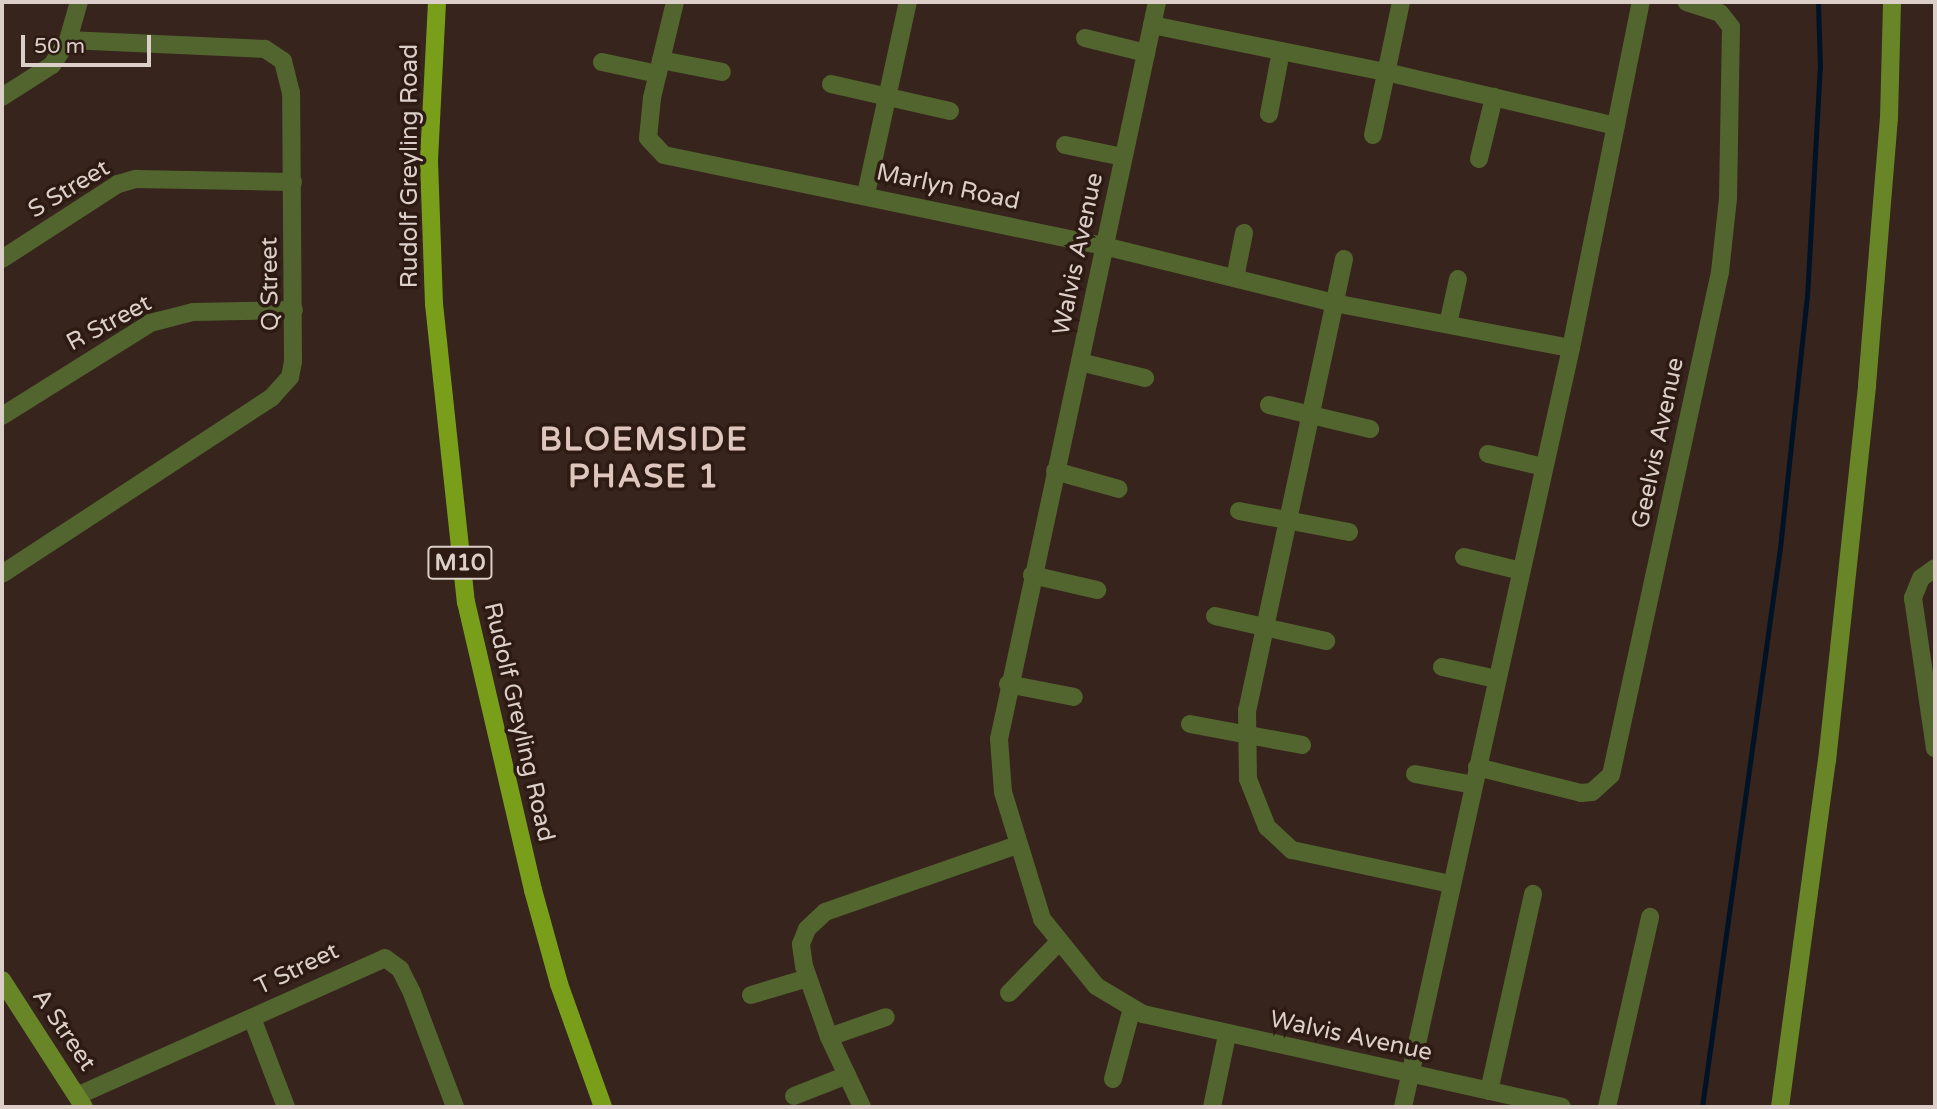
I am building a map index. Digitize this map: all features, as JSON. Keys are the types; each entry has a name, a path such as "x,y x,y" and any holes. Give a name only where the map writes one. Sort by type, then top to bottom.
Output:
{"main road":[{"name":"Rudolf Greyling Road","path":"437,2 429,162 434,304 457,543 476,656 533,890 559,984 603,1107"}],"street":[{"path":"2,97 52,65 68,40 79,2"},
{"path":"659,67 675,2"},
{"path":"866,194 908,2"},
{"name":"Walvis Avenue","path":"1157,2 1008,684 998,762 1017,845 1042,919 1096,986 1132,1008 1227,1035 1562,1107"},
{"path":"1373,135 1401,2"},
{"path":"1403,1107 1450,884 1571,348 1641,2"},
{"name":"Geelvis Avenue","path":"1477,767 1581,793 1592,792 1611,775 1720,272 1728,198 1731,27 1720,13 1687,2"},
{"path":"1780,1107 1827,761 1867,385 1889,118 1892,2"},
{"path":"1152,25 1387,72 1616,126"},
{"path":"1085,38 1146,54"},
{"name":"Q Street","path":"2,575 272,397 290,377 294,310 289,73 277,54 265,49 68,40"},
{"path":"1269,114 1281,51"},
{"path":"602,62 722,72"},
{"name":"Marlyn Road","path":"659,67 648,138 652,147 664,155 704,165 866,194 1104,246 1334,303 1571,348"},
{"path":"831,83 950,111"},
{"path":"1479,159 1494,97"},
{"name":"Walvis Avenue","path":"1065,145 1123,157"},
{"name":"S Street","path":"2,259 118,184 136,178 293,182"},
{"path":"1236,278 1244,233"},
{"path":"1344,259 1265,627 1245,736 1248,779 1267,827 1278,841 1292,850 1450,884"},
{"path":"1448,324 1458,279"},
{"name":"R Street","path":"2,416 150,323 193,312 294,310"},
{"name":"Walvis Avenue","path":"1080,362 1145,378"},
{"path":"1269,405 1370,429"},
{"path":"1488,454 1544,467"},
{"path":"1055,471 1119,489"},
{"path":"1239,511 1349,533"},
{"path":"1464,557 1521,571"},
{"path":"1935,568 1921,578 1913,598 1935,748"},
{"path":"1032,575 1097,590"},
{"path":"1215,616 1326,641"},
{"path":"1442,667 1496,679"},
{"path":"1008,684 1074,697"},
{"path":"1189,724 1302,745"},
{"path":"1415,774 1473,785"},
{"path":"862,1107 829,1037 808,978 801,944 807,929 825,912 1017,845"},
{"path":"1489,1091 1533,894"},
{"path":"1607,1107 1650,917"},
{"path":"1009,993 1059,942"},
{"name":"T Street","path":"82,1101 252,1018 385,958 400,969 412,993 455,1107"},
{"path":"751,995 808,978"},
{"name":"A Street","path":"2,980 82,1101"},
{"path":"1113,1079 1132,1008"},
{"path":"829,1037 886,1017"},
{"path":"252,1018 286,1107"},
{"path":"1212,1107 1227,1035"},
{"path":"794,1096 846,1075"}],"waterway":[{"path":"1702,1107 1780,548 1807,297 1820,67 1818,2"}],"district":[{"name":"BLOEMSIDE PHASE 1","path":"644,460"}]}
